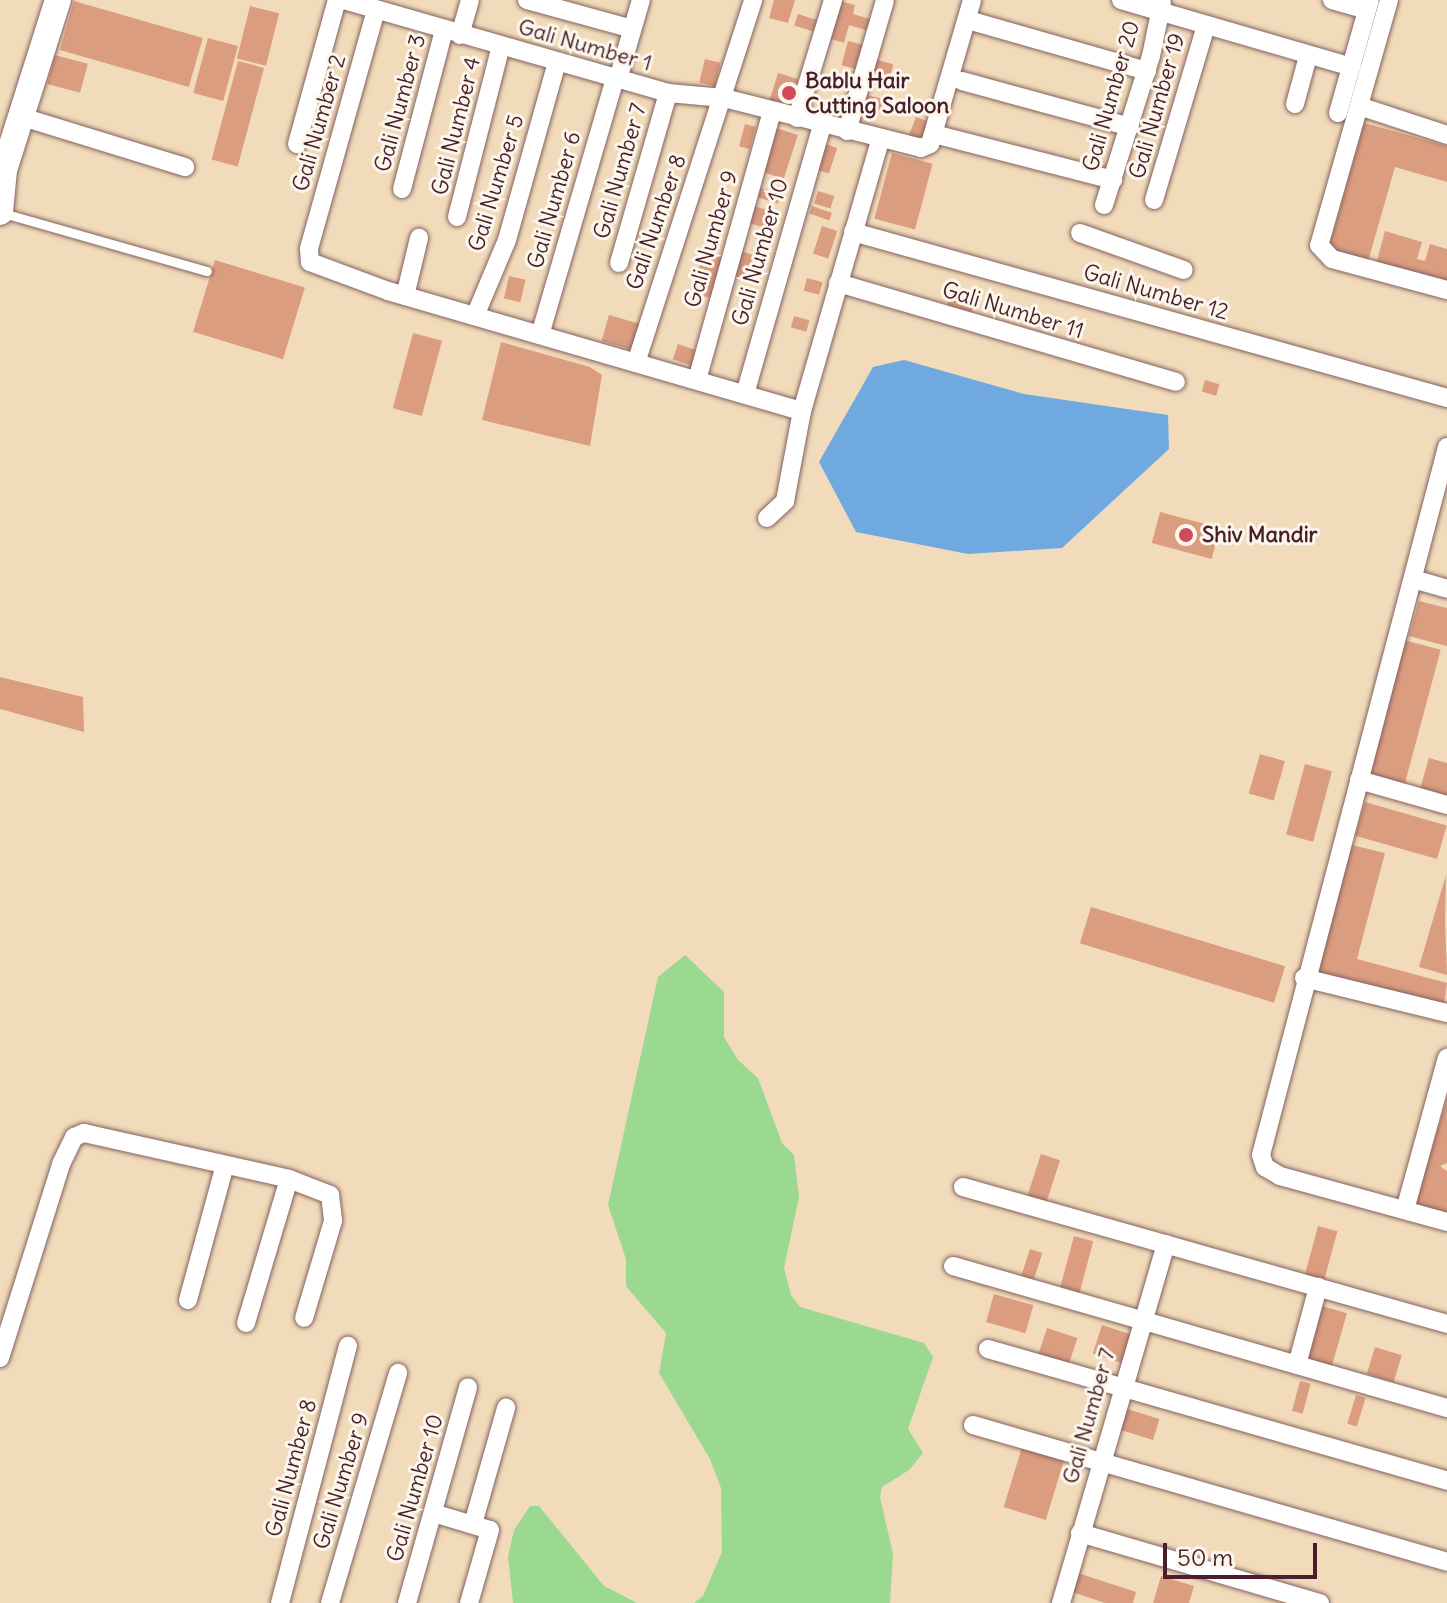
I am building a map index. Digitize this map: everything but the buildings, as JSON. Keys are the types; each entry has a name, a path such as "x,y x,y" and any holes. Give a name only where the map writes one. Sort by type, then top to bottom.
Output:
{"street":[{"path":"0,212 2,169 58,0"},
{"path":"297,144 337,0"},
{"name":"Gali Number 1","path":"344,0 668,93 724,98 880,141 921,148 930,144 934,134"},
{"name":"Gali Number 3","path":"402,189 452,32 470,0"},
{"path":"527,0 632,29"},
{"name":"Gali Number 6","path":"540,335 641,0"},
{"name":"Gali Number 8","path":"636,363 724,98 753,0"},
{"path":"797,118 833,0"},
{"path":"847,131 885,0"},
{"path":"972,0 934,134 1113,180"},
{"path":"1121,0 1161,6 1206,26 1351,67"},
{"path":"1332,0 1369,5 1338,113"},
{"path":"1389,0 1320,234 1322,253 1447,290"},
{"name":"Gali Number 20","path":"1104,205 1147,71 1161,6"},
{"name":"Gali Number 2","path":"376,10 309,249 310,262 318,268 405,296"},
{"path":"975,22 1147,71"},
{"name":"Gali Number 19","path":"1154,200 1206,26"},
{"name":"Gali Number 4","path":"457,217 501,46"},
{"path":"1295,104 1308,56"},
{"name":"Gali Number 5","path":"475,316 507,240 557,62"},
{"path":"962,81 1130,127"},
{"name":"Gali Number 7","path":"619,263 668,93"},
{"path":"1359,106 1447,135"},
{"name":"Gali Number 9","path":"697,380 772,111"},
{"path":"19,116 185,167"},
{"name":"Gali Number 10","path":"745,394 822,125"},
{"path":"767,518 785,501 802,411 880,141"},
{"name":"Gali Number 12","path":"853,232 1447,398"},
{"path":"1080,233 1184,270"},
{"path":"419,238 405,296 802,411"},
{"name":"Gali Number 11","path":"838,283 1176,382"},
{"path":"1447,447 1262,1138 1265,1167 1447,1222"},
{"path":"1413,579 1447,589"},
{"path":"1359,780 1447,805"},
{"path":"1304,978 1447,1013"},
{"path":"1405,1210 1447,1058"},
{"path":"0,1358 74,1137 100,1134 322,1188 335,1205 304,1318"},
{"path":"188,1300 225,1165"},
{"path":"246,1323 289,1179"},
{"path":"963,1187 1447,1324"},
{"name":"Gali Number 7","path":"1061,1603 1166,1244"},
{"path":"953,1266 1447,1408"},
{"path":"1297,1365 1318,1287"},
{"name":"Gali Number 8","path":"280,1603 348,1346"},
{"path":"988,1349 1447,1481"},
{"name":"Gali Number 9","path":"330,1603 398,1373"},
{"name":"Gali Number 10","path":"407,1603 468,1387"},
{"path":"473,1524 506,1408"},
{"path":"973,1425 1447,1562"},
{"path":"433,1513 490,1530 469,1603"},
{"path":"1080,1533 1320,1603"}],"lane":[{"path":"0,212 207,271"}],"green space":[{"path":"685,955 724,992 724,1037 738,1060 758,1078 782,1143 794,1155 799,1197 784,1268 791,1295 800,1307 924,1343 933,1357 908,1429 923,1453 909,1470 882,1487 880,1497 893,1554 890,1603 694,1603 703,1596 722,1552 721,1488 710,1459 659,1373 666,1333 626,1286 626,1259 608,1205 658,977"},
{"path":"530,1506 539,1506 604,1586 637,1603 513,1603 508,1557 514,1530"}],"water":[{"path":"904,360 1024,394 1168,415 1169,449 1062,548 968,554 856,532 819,462 873,367"}],"place":[{"name":"Bablu Hair Cutting Saloon","path":"789,93"},
{"name":"Shiv Mandir","path":"1186,535"}]}
